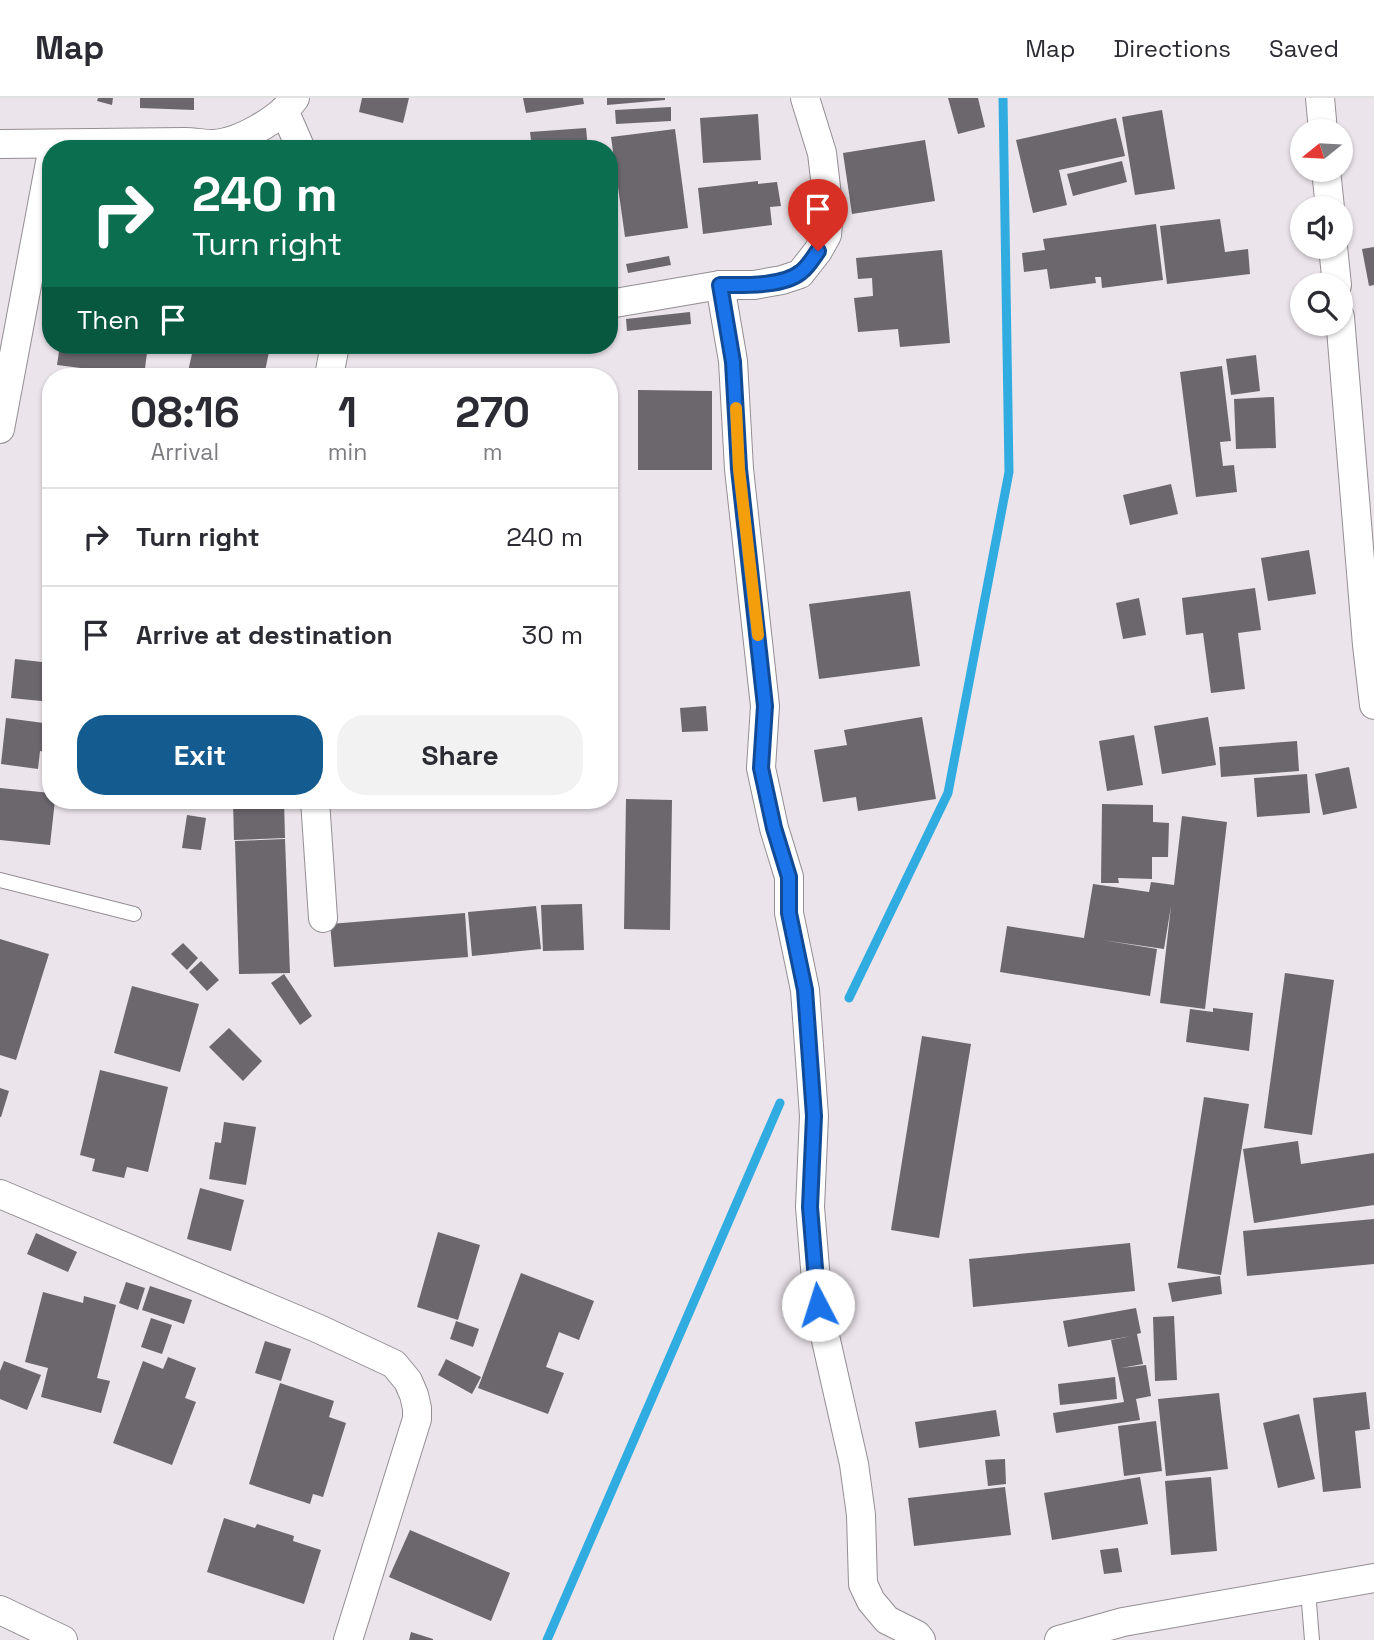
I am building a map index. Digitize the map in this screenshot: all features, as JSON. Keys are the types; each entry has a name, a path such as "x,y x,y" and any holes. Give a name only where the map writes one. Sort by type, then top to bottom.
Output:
{"street":[{"path":"618,302 720,285 754,285 800,274 827,234 829,213 822,153 805,98"},
{"path":"1320,98 1322,119"},
{"path":"289,104 299,140"},
{"path":"228,140 244,135 276,117 289,104"},
{"path":"0,144 42,149"},
{"path":"0,429 42,204"},
{"path":"720,285 733,362 739,469 765,706 761,768 774,828 789,877 789,913 805,990 814,1116 810,1207 818,1305 854,1464 861,1515 863,1584 871,1601 887,1620 917,1635 921,1640"},
{"path":"1342,336 1374,705"},
{"path":"316,809 323,918"},
{"path":"0,1194 319,1329 394,1364 408,1381 417,1408 417,1419 348,1640"},
{"path":"1059,1640 1123,1622 1374,1578"},
{"path":"0,1609 63,1640"}],"lane":[{"path":"0,880 134,914"},
{"path":"1308,1590 1312,1640"}],"building":[{"path":"98,98 113,98 112,105 97,101"},
{"path":"140,98 194,98 194,110 140,108"},
{"path":"362,98 409,98 403,123 359,112"},
{"path":"523,98 583,98 584,104 526,113"},
{"path":"607,98 665,98 665,100 607,105"},
{"path":"948,98 978,98 985,127 958,134"},
{"path":"671,107 671,121 616,124 615,110"},
{"path":"1162,110 1175,189 1135,195 1122,117"},
{"path":"758,114 761,160 703,163 700,118"},
{"path":"1116,118 1125,156 1059,170 1067,205 1033,213 1016,140"},
{"path":"586,128 587,140 531,140 530,132"},
{"path":"675,129 688,228 625,237 618,187 618,140 611,140 611,137"},
{"path":"925,140 935,201 852,214 843,153"},
{"path":"1122,161 1127,182 1073,196 1067,174"},
{"path":"758,181 758,184 777,182 781,206 770,207 772,225 703,234 698,188"},
{"path":"1220,219 1225,252 1248,249 1250,274 1167,284 1160,226"},
{"path":"1156,224 1163,280 1102,288 1101,277 1095,277 1096,283 1050,289 1047,269 1024,272 1022,253 1045,250 1043,239"},
{"path":"1374,247 1374,285 1369,286 1362,249"},
{"path":"942,250 950,343 900,347 898,329 858,332 854,298 873,296 872,278 858,279 856,258"},
{"path":"669,256 671,265 628,273 626,264"},
{"path":"690,312 691,324 627,331 626,319"},
{"path":"59,354 147,354 145,368 81,368 57,365"},
{"path":"192,354 269,354 266,368 189,368"},
{"path":"1256,355 1260,391 1231,395 1226,359"},
{"path":"1222,366 1231,441 1220,442 1223,466 1234,465 1237,492 1196,497 1180,372"},
{"path":"638,390 712,391 712,470 638,470"},
{"path":"1274,397 1276,448 1236,449 1234,399"},
{"path":"1171,484 1178,514 1130,525 1123,495"},
{"path":"1309,550 1316,594 1268,601 1261,558"},
{"path":"1255,588 1261,630 1238,633 1245,689 1211,693 1203,633 1186,635 1182,598"},
{"path":"910,591 920,666 819,679 809,604"},
{"path":"1139,598 1146,635 1123,639 1116,603"},
{"path":"15,659 42,662 42,701 11,698"},
{"path":"706,706 708,731 682,732 680,708"},
{"path":"922,717 936,799 858,811 856,797 823,802 814,750 847,745 844,730"},
{"path":"1208,717 1216,765 1162,774 1154,726"},
{"path":"6,718 42,723 42,751 38,769 1,764"},
{"path":"1134,735 1143,785 1107,791 1099,741"},
{"path":"1297,741 1299,771 1221,777 1219,747"},
{"path":"1349,767 1357,808 1323,815 1315,774"},
{"path":"1307,774 1310,813 1257,817 1254,778"},
{"path":"0,788 42,792 42,809 54,809 50,845 0,840"},
{"path":"626,799 672,800 670,930 624,929"},
{"path":"1102,804 1153,805 1153,822 1169,823 1168,857 1152,857 1152,879 1118,878 1119,883 1101,883"},
{"path":"233,809 284,809 285,838 234,840"},
{"path":"187,815 206,818 201,850 182,848"},
{"path":"1182,816 1227,822 1205,1009 1160,1003 1171,906 1164,949 1102,940 1157,949 1150,996 1000,972 1007,926 1084,938 1093,884 1149,892 1151,882 1174,885"},
{"path":"285,839 290,973 239,974 235,841"},
{"path":"582,904 584,950 543,951 541,905"},
{"path":"536,906 541,949 472,956 468,912"},
{"path":"465,913 468,957 334,967 330,924"},
{"path":"0,939 49,954 16,1060 0,1055"},
{"path":"183,943 198,958 187,970 171,954"},
{"path":"201,961 219,980 207,991 189,972"},
{"path":"1285,973 1334,980 1312,1135 1264,1128"},
{"path":"284,974 312,1016 300,1025 271,983"},
{"path":"132,986 199,1004 180,1072 114,1053"},
{"path":"1213,1008 1253,1013 1249,1051 1186,1042 1190,1009 1213,1012"},
{"path":"229,1028 262,1061 243,1081 209,1047"},
{"path":"922,1036 971,1044 939,1238 891,1230"},
{"path":"100,1070 168,1087 148,1172 127,1167 124,1178 92,1171 95,1159 80,1155"},
{"path":"0,1088 9,1091 1,1117 0,1117"},
{"path":"1204,1097 1249,1104 1221,1275 1177,1268"},
{"path":"224,1122 256,1127 246,1185 209,1179 215,1142 221,1143"},
{"path":"1298,1141 1301,1164 1374,1153 1374,1205 1254,1223 1243,1149"},
{"path":"200,1188 244,1200 231,1251 187,1239"},
{"path":"1374,1219 1374,1264 1247,1276 1243,1231"},
{"path":"438,1232 480,1245 458,1320 417,1307"},
{"path":"36,1233 77,1252 68,1272 27,1254"},
{"path":"1130,1243 1135,1291 973,1307 969,1259"},
{"path":"521,1273 594,1301 579,1340 559,1332 546,1367 564,1373 548,1414 478,1388"},
{"path":"1220,1276 1222,1294 1172,1302 1168,1283"},
{"path":"126,1282 145,1288 138,1310 119,1303"},
{"path":"150,1286 192,1300 184,1324 142,1310"},
{"path":"43,1292 83,1303 84,1296 116,1305 97,1378 110,1381 101,1413 41,1397 48,1368 25,1362"},
{"path":"1136,1308 1141,1333 1137,1334 1143,1364 1121,1368 1146,1365 1151,1396 1136,1399 1140,1420 1056,1433 1053,1413 1124,1402 1111,1340 1132,1336 1068,1347 1063,1321"},
{"path":"1174,1316 1177,1380 1155,1381 1153,1317"},
{"path":"151,1318 172,1325 162,1354 141,1347"},
{"path":"456,1321 479,1329 473,1347 450,1339"},
{"path":"265,1341 291,1349 281,1381 255,1373"},
{"path":"168,1357 196,1368 185,1398 196,1402 172,1465 113,1443 143,1361 163,1369"},
{"path":"446,1359 481,1377 472,1394 438,1375"},
{"path":"4,1361 41,1375 27,1410 0,1399 0,1371"},
{"path":"1115,1377 1117,1399 1060,1405 1058,1384"},
{"path":"280,1383 334,1401 329,1417 346,1423 323,1497 313,1494 310,1504 249,1484"},
{"path":"1366,1392 1370,1429 1355,1431 1361,1488 1323,1492 1313,1398"},
{"path":"1219,1393 1228,1469 1166,1476 1158,1399"},
{"path":"996,1410 1000,1436 919,1448 915,1422"},
{"path":"1299,1414 1315,1479 1278,1488 1263,1423"},
{"path":"1156,1421 1162,1471 1124,1476 1118,1426"},
{"path":"1005,1459 1006,1484 988,1486 985,1460"},
{"path":"1140,1477 1148,1524 1052,1540 1044,1493"},
{"path":"1211,1477 1217,1551 1171,1555 1165,1481"},
{"path":"1005,1487 1011,1535 914,1546 908,1498"},
{"path":"224,1518 255,1528 257,1524 294,1536 293,1541 321,1550 304,1604 207,1572"},
{"path":"410,1530 510,1573 491,1621 389,1577"},
{"path":"1118,1548 1122,1572 1104,1574 1100,1550"},
{"path":"411,1632 433,1639 433,1640 409,1640"}],"waterway":[{"path":"849,998 948,793 1009,472 1003,98"},
{"path":"547,1640 780,1103"}],"slow traffic":[{"path":"736,408 739,469 758,635"}],"route":[{"path":"818,251 800,274 754,285 720,285 733,362 739,469 765,706 761,768 774,828 789,877 789,913 805,990 814,1116 811,1236 818,1305"}]}
